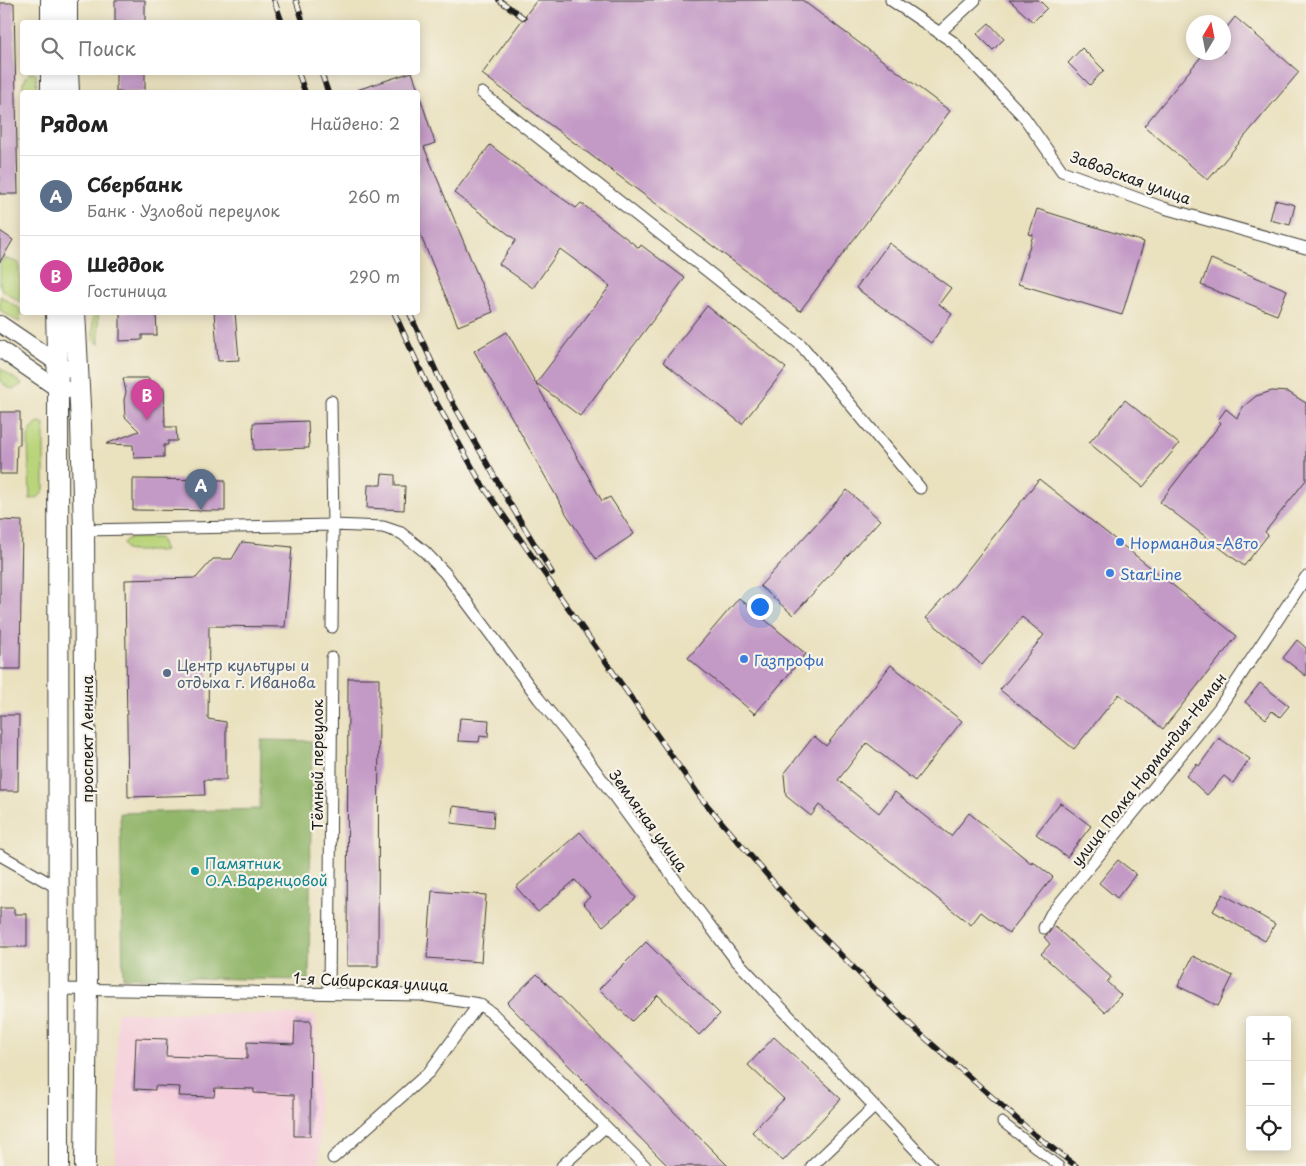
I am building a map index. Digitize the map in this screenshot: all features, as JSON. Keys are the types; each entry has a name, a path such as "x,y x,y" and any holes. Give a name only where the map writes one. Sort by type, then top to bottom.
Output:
{"highway":[{"path":"51,0 51,20"},
{"path":"67,0 67,20"},
{"path":"51,75 51,90"},
{"path":"68,75 68,90"},
{"name":"проспект Ленина","path":"56,315 58,363 59,1166"},
{"name":"проспект Ленина","path":"75,315 84,530 87,989 85,1166"},
{"path":"58,888 86,892"}],"main road":[{"path":"0,324 58,363 79,384"},
{"path":"0,350 58,389 79,384"}],"street":[{"name":"Заводская улица","path":"891,0 953,42 1024,116 1062,171 1164,208 1306,248"},
{"path":"939,32 975,0"},
{"path":"482,92 802,344 920,488"},
{"path":"331,401 332,627"},
{"name":"Земляная улица","path":"84,530 333,525 383,527 401,533 424,551 445,573 539,699 581,751 678,885 735,959 931,1166"},
{"name":"улица Полка Нормандия-Неман","path":"1044,928 1051,914 1219,708 1305,582"},
{"name":"Тёмный переулок","path":"329,993 332,658"},
{"path":"0,855 58,888"},
{"name":"1-я Сибирская улица","path":"59,989 421,995 479,1004 493,1014 645,1166"},
{"path":"334,1158 429,1072 479,1004"},
{"path":"812,1166 874,1106"},
{"path":"1002,1122 1059,1166"},
{"path":"562,1166 605,1127"}],"shaded area":[{"path":"117,1012 316,1015 320,1166 115,1166"}],"green space":[{"path":"28,75 36,75 37,90 23,90 23,83"},
{"path":"4,258 19,263 20,302 0,288 0,264"},
{"path":"0,296 20,309 20,322 0,310"},
{"path":"93,315 98,315 99,344 94,340"},
{"path":"0,368 22,384 14,389 9,388 0,381"},
{"path":"38,423 44,424 44,489 39,497 30,499 28,439 31,430"},
{"path":"131,538 160,538 165,551 126,550 123,543"},
{"path":"261,740 312,741 309,980 123,977 120,813 260,809"}],"building":[{"path":"115,0 145,0 145,20 115,20"},
{"path":"537,0 802,0 950,111 800,311 482,74"},
{"path":"1009,0 1039,0 1047,8 1033,22"},
{"path":"0,3 14,3 18,194 0,194"},
{"path":"1235,17 1299,72 1208,180 1144,126 1198,60 1231,60 1231,22"},
{"path":"989,23 1004,39 993,50 977,34"},
{"path":"1082,48 1104,70 1090,85 1068,63"},
{"path":"116,75 145,75 145,90 116,90"},
{"path":"403,75 413,75 418,90 357,90"},
{"path":"420,97 435,143 424,147 493,312 458,326 420,234"},
{"path":"490,145 576,208 581,203 639,248 641,245 685,278 580,416 536,383 610,286 560,249 533,288 499,264 516,240 454,193"},
{"path":"1275,200 1295,205 1290,225 1270,220"},
{"path":"1037,209 1144,242 1122,315 1018,284 1033,235 1029,234"},
{"path":"0,231 13,240 0,262"},
{"path":"889,243 951,288 939,304 952,314 931,343 856,288"},
{"path":"1211,259 1287,290 1277,315 1201,285"},
{"path":"707,306 786,368 742,424 663,362"},
{"path":"120,315 156,315 157,335 142,335 142,340 120,341"},
{"path":"214,315 235,315 239,360 218,361"},
{"path":"507,332 602,501 610,497 634,534 596,559 567,515 474,351"},
{"path":"123,378 149,378 149,389 164,388 165,427 176,427 177,441 168,441 168,445 164,445 164,457 134,458 133,445 106,444 139,431 125,417 124,400 126,392"},
{"path":"1272,391 1288,392 1306,403 1306,480 1265,532 1268,535 1244,566 1160,502 1221,423 1218,420 1226,409 1237,418 1243,407 1256,396"},
{"path":"1125,400 1179,444 1143,487 1089,443"},
{"path":"0,412 20,412 20,445 17,445 16,474 0,474"},
{"path":"308,421 309,448 254,450 253,423"},
{"path":"382,474 395,475 395,486 405,486 404,510 367,508 368,485 381,485"},
{"path":"133,479 225,480 225,511 133,510"},
{"path":"1039,479 1237,636 1163,729 1119,694 1074,749 1000,690 1044,635 1022,617 982,665 926,618 958,582"},
{"path":"847,490 880,520 793,615 760,586"},
{"path":"0,520 22,521 20,669 0,669"},
{"name":"Центр культуры и отдыха г. Иванова","path":"242,542 292,547 285,627 209,626 208,719 226,722 226,780 204,780 205,795 128,797 125,580 196,578 213,559 232,559"},
{"path":"739,598 806,654 755,714 688,658"},
{"path":"1297,640 1306,648 1306,676 1283,658"},
{"path":"891,665 962,721 915,781 867,743 838,780 879,813 895,792 951,836 969,813 1031,863 1032,861 1053,877 1009,933 981,912 971,925 819,805 811,816 786,796 784,774 814,736 826,746"},
{"path":"348,678 379,678 378,966 347,966"},
{"path":"1260,683 1289,706 1280,717 1272,711 1266,719 1245,702"},
{"path":"0,715 19,715 18,791 0,791"},
{"path":"460,718 489,720 488,737 480,736 479,742 458,741"},
{"path":"1219,738 1250,759 1233,783 1224,776 1207,795 1186,776 1197,764 1199,766"},
{"path":"1060,803 1091,826 1067,857 1036,834"},
{"path":"453,806 494,811 493,828 451,823"},
{"path":"580,832 636,898 603,926 583,903 590,897 575,880 538,912 516,887"},
{"path":"1118,860 1136,874 1117,898 1099,883"},
{"path":"432,891 486,895 481,962 427,958"},
{"path":"1223,894 1275,924 1265,941 1213,911"},
{"path":"0,908 14,908 14,914 27,914 27,947 0,947"},
{"path":"1054,926 1111,977 1107,982 1121,995 1105,1012 1041,954 1050,944 1044,937"},
{"path":"646,942 720,1014 699,1035 658,995 632,1021 599,989"},
{"path":"1193,956 1233,976 1218,1006 1178,986"},
{"path":"537,974 728,1166 668,1166 507,1003"},
{"path":"295,1021 311,1021 310,1136 294,1136 294,1095 254,1093 254,1089 215,1088 214,1097 179,1096 180,1087 155,1086 155,1090 134,1089 136,1038 167,1039 166,1056 247,1059 247,1042 294,1044"},
{"path":"774,1037 841,1099 783,1161 752,1132 784,1099 748,1065"}],"railway":[{"path":"274,0 281,20"},
{"path":"296,0 302,20"},
{"path":"499,0 524,18"},
{"path":"299,75 304,90"},
{"path":"322,75 327,90"},
{"path":"395,315 429,389 481,483 701,798 804,918 915,1029 1035,1135 1076,1166"},
{"path":"410,315 441,382 509,502 552,573"}],"place":[{"name":"Шеддок","path":"147,420"},
{"name":"Сбербанк","path":"201,510"},
{"name":"Нормандия-Авто","path":"1120,542"},
{"name":"StarLine","path":"1110,573"},
{"name":"Газпрофи","path":"744,659"},
{"name":"Центр культуры и отдыха г. Иванова","path":"167,673"},
{"name":"Памятник О.А.Варенцовой","path":"195,871"}]}
